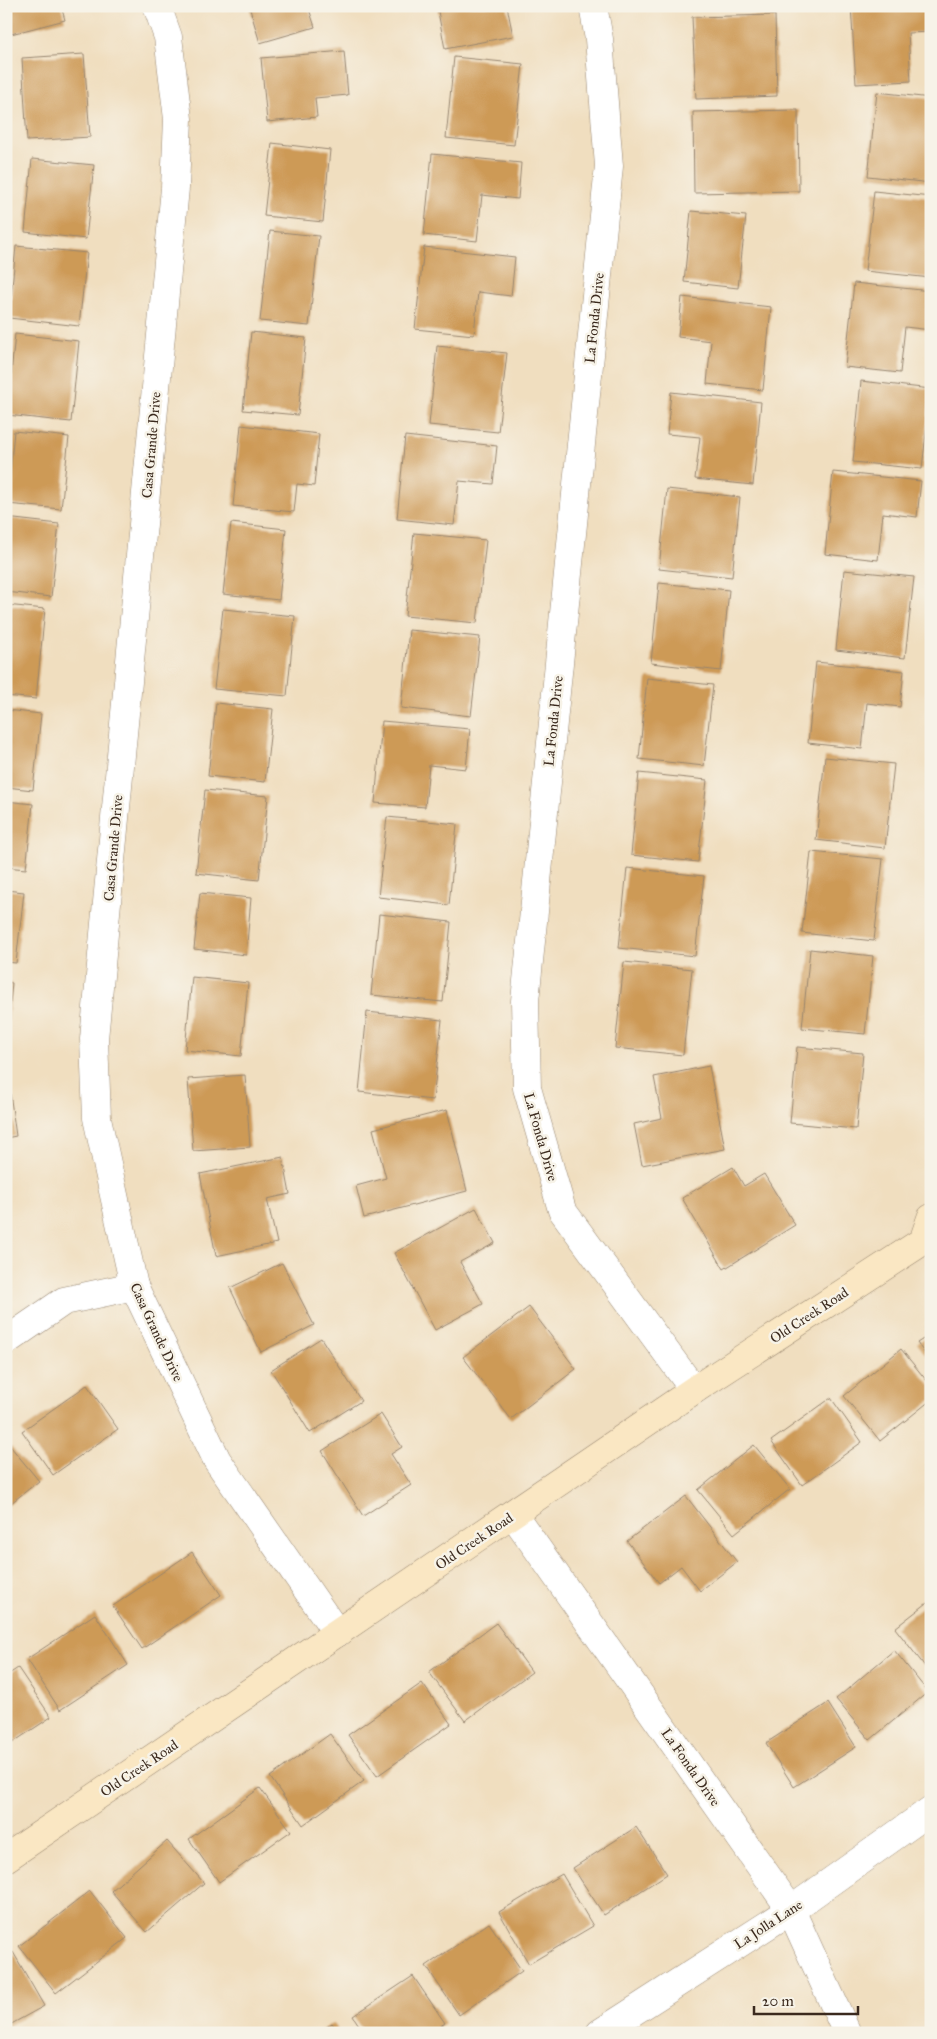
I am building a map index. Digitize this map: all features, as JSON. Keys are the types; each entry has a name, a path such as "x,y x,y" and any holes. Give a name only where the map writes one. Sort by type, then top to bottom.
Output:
{"street":[{"name":"Casa Grande Drive","path":"157,6 168,37 178,120 175,188 94,1039 97,1118 134,1286 217,1460 338,1633"},
{"name":"La Fonda Drive","path":"593,6 599,39 609,166 525,1001 527,1088 562,1210 694,1390"},
{"name":"Old Creek Road","path":"6,1858 694,1390 923,1241 931,1218"},
{"path":"6,1341 64,1301 134,1286"},
{"name":"La Fonda Drive","path":"513,1514 791,1910 847,2033"},
{"name":"La Jolla Lane","path":"600,2033 791,1910 931,1810"}],"building":[{"path":"6,6 61,6 65,20 11,34 6,15"},
{"path":"249,6 308,6 315,27 260,43"},
{"path":"437,6 507,6 513,36 445,49"},
{"path":"851,6 931,6 931,32 908,33 911,81 856,84"},
{"path":"775,15 777,96 696,99 692,17"},
{"path":"344,51 348,95 315,98 317,117 267,122 261,58"},
{"path":"84,54 90,137 27,141 22,58"},
{"path":"454,57 523,64 514,145 446,138"},
{"path":"877,92 931,98 931,183 868,176"},
{"path":"798,110 799,191 694,193 693,112"},
{"path":"272,143 330,150 323,222 264,216"},
{"path":"432,154 521,163 518,199 482,195 477,241 424,235"},
{"path":"32,159 94,165 86,239 25,232"},
{"path":"874,191 931,197 931,278 865,271"},
{"path":"691,211 746,216 738,288 684,282"},
{"path":"270,231 319,236 309,326 260,321"},
{"path":"16,246 87,253 79,326 9,318"},
{"path":"424,247 515,257 511,296 478,292 474,335 415,329"},
{"path":"854,283 931,291 931,330 905,327 900,373 845,367"},
{"path":"682,297 771,307 763,390 707,384 711,341 678,337"},
{"path":"251,332 306,338 298,415 243,410"},
{"path":"15,334 79,341 71,422 7,415"},
{"path":"437,346 507,353 498,432 429,425"},
{"path":"861,381 931,389 922,469 853,462"},
{"path":"671,392 761,402 753,485 695,479 700,437 667,434"},
{"path":"241,425 319,434 314,486 297,484 294,512 233,506"},
{"path":"14,431 69,437 61,509 7,504"},
{"path":"405,436 497,446 493,484 459,481 454,525 397,519"},
{"path":"833,472 921,481 917,517 883,513 878,560 825,554"},
{"path":"667,489 740,497 732,577 659,569"},
{"path":"6,518 59,524 51,597 6,592"},
{"path":"231,523 286,529 279,600 223,594"},
{"path":"414,533 486,540 477,623 405,616"},
{"path":"844,570 914,577 905,658 836,650"},
{"path":"659,583 729,590 721,671 651,663"},
{"path":"6,605 45,609 36,699 6,696"},
{"path":"223,609 295,616 287,696 214,689"},
{"path":"409,630 480,637 471,716 401,708"},
{"path":"816,662 904,671 900,707 867,703 862,749 808,743"},
{"path":"647,678 713,685 704,766 639,759"},
{"path":"216,703 273,709 265,782 208,776"},
{"path":"6,710 41,714 33,790 6,787"},
{"path":"382,721 470,729 466,769 429,765 425,807 375,803"},
{"path":"825,757 894,764 885,848 816,840"},
{"path":"639,773 707,780 698,862 631,855"},
{"path":"205,790 268,796 259,880 196,873"},
{"path":"6,801 33,804 26,869 6,867"},
{"path":"387,817 457,824 449,905 378,897"},
{"path":"811,852 883,859 874,941 802,933"},
{"path":"627,868 704,876 695,956 619,948"},
{"path":"6,890 24,892 16,963 6,962"},
{"path":"200,893 251,898 246,955 194,949"},
{"path":"379,914 451,922 443,1002 371,995"},
{"path":"810,949 873,956 865,1034 802,1028"},
{"path":"624,962 692,969 683,1055 615,1048"},
{"path":"192,977 248,983 241,1056 185,1050"},
{"path":"6,982 12,983 8,1023 6,1023"},
{"path":"367,1012 442,1020 433,1100 359,1092"},
{"path":"797,1047 863,1053 856,1129 790,1123"},
{"path":"6,1064 16,1136 6,1138"},
{"path":"709,1066 725,1149 642,1165 634,1124 662,1118 654,1077"},
{"path":"245,1075 250,1147 193,1151 188,1079"},
{"path":"447,1110 467,1191 364,1218 356,1186 386,1178 373,1129"},
{"path":"283,1157 290,1194 267,1199 277,1243 216,1256 200,1174"},
{"path":"733,1167 744,1186 764,1174 795,1225 724,1269 682,1198"},
{"path":"476,1208 495,1243 460,1262 483,1304 435,1330 394,1253"},
{"path":"282,1263 314,1325 261,1352 230,1288"},
{"path":"529,1307 576,1369 511,1419 463,1357"},
{"path":"931,1334 931,1362 917,1343"},
{"path":"321,1338 361,1401 310,1433 271,1370"},
{"path":"901,1349 931,1386 931,1400 880,1441 844,1396"},
{"path":"87,1385 118,1429 53,1475 22,1431"},
{"path":"831,1398 862,1442 802,1485 771,1441"},
{"path":"381,1414 402,1447 391,1454 411,1485 363,1516 322,1451"},
{"path":"6,1441 39,1481 6,1507"},
{"path":"754,1445 790,1489 734,1534 698,1490"},
{"path":"686,1496 737,1562 700,1591 681,1566 659,1583 627,1541"},
{"path":"192,1552 221,1595 142,1649 113,1606"},
{"path":"931,1600 931,1674 895,1628"},
{"path":"95,1614 128,1665 60,1710 27,1659"},
{"path":"496,1623 532,1672 465,1721 429,1672"},
{"path":"894,1650 928,1692 870,1740 836,1699"},
{"path":"18,1668 51,1717 6,1747 6,1676"},
{"path":"422,1683 451,1724 377,1776 348,1735"},
{"path":"828,1703 856,1747 794,1787 766,1743"},
{"path":"330,1734 364,1781 303,1825 270,1777"},
{"path":"260,1788 291,1831 219,1882 189,1839"},
{"path":"636,1827 667,1874 604,1915 573,1868"},
{"path":"167,1841 204,1883 147,1932 111,1891"},
{"path":"562,1874 593,1926 529,1964 499,1912"},
{"path":"90,1891 127,1938 56,1993 19,1946"},
{"path":"489,1923 522,1971 459,2015 426,1966"},
{"path":"13,1952 44,2006 6,2027 6,1956"},
{"path":"413,1976 445,2023 430,2033 364,2033 353,2016"},
{"path":"332,2023 340,2033 319,2033"}]}
